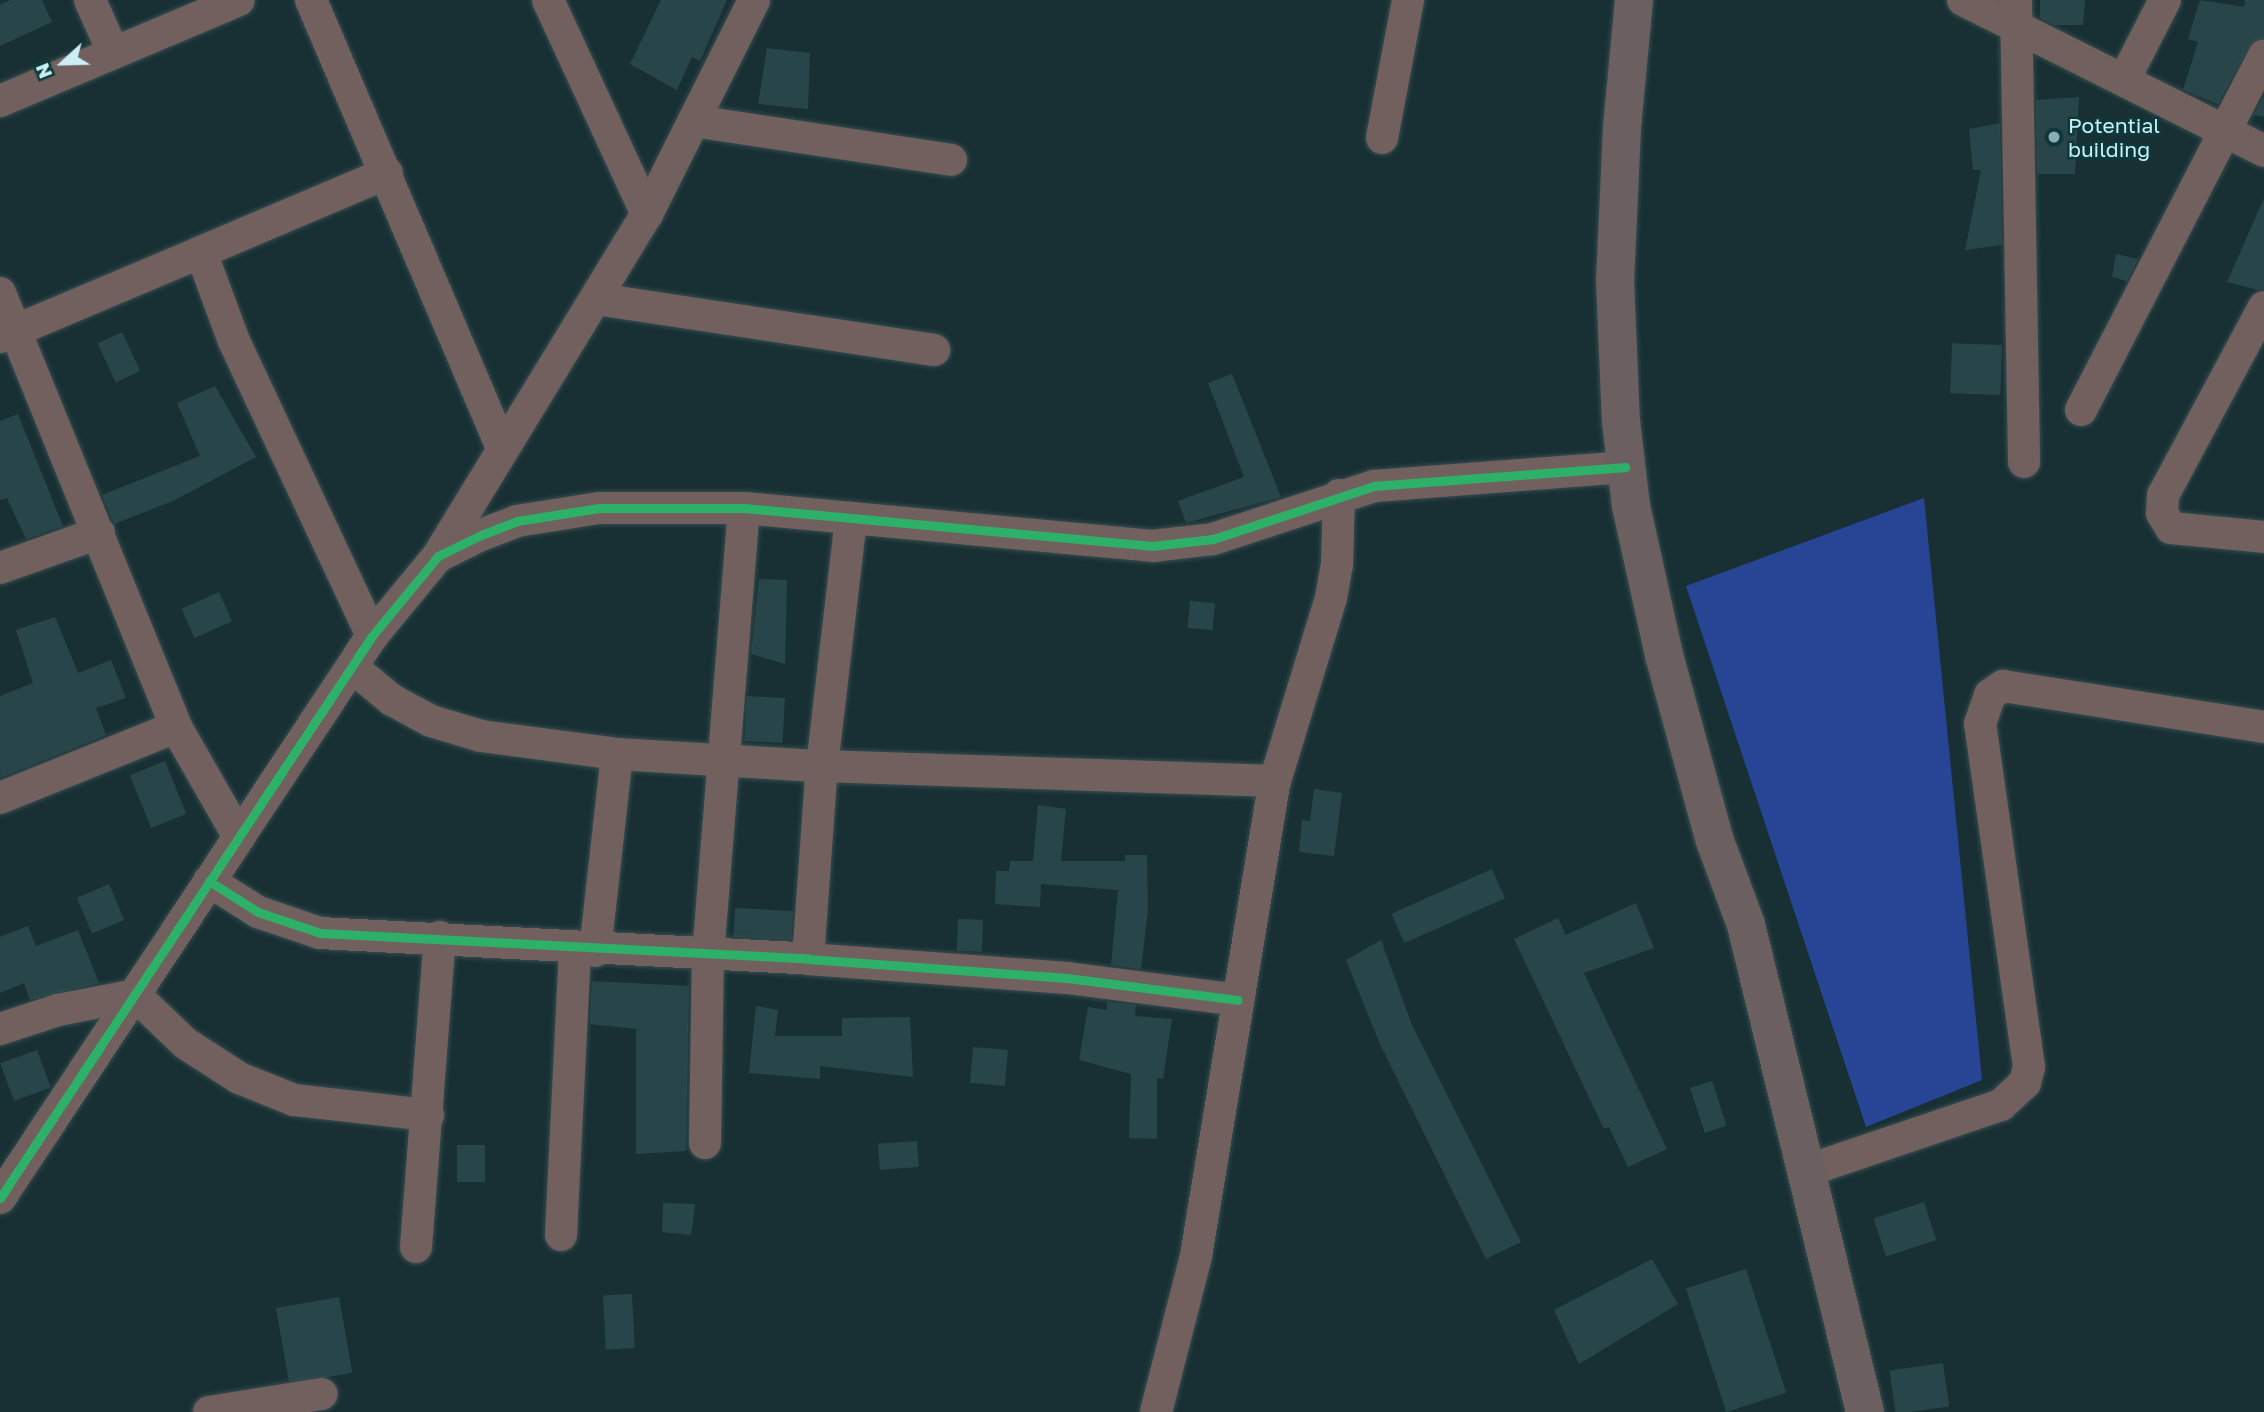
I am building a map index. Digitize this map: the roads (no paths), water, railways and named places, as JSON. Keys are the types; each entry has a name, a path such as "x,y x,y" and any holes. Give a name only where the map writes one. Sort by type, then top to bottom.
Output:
{"main road":[{"path":"1634,0 1622,128 1615,280 1625,467 1664,656 1715,841 1746,925 1865,1412"}],"street":[{"path":"90,0 113,52"},
{"path":"0,101 239,0"},
{"path":"311,0 502,448"},
{"path":"548,0 648,214"},
{"path":"0,1198 372,636 438,556 648,214 754,0"},
{"path":"1382,138 1408,0"},
{"path":"1963,0 2015,13 2124,80 2264,151"},
{"path":"2124,80 2165,0"},
{"path":"2015,13 2024,462"},
{"path":"2081,410 2264,56"},
{"path":"694,121 951,160"},
{"path":"8,334 387,173"},
{"path":"201,252 234,341 372,636"},
{"path":"0,293 8,334 99,533 176,727 239,837"},
{"path":"597,299 934,350"},
{"path":"2264,307 2163,495 2162,513 2171,528 2264,537"},
{"path":"438,556 517,521 554,513 599,508 744,508 1152,546 1213,539 1280,520 1339,495 1422,481 1625,467"},
{"path":"1156,1412 1196,1256 1275,781 1331,598 1337,565 1339,495"},
{"path":"705,1143 708,956 721,761 744,508"},
{"path":"808,959 822,766 850,518"},
{"path":"0,568 99,533"},
{"path":"352,667 392,700 431,721 481,736 617,754 822,766 1275,781"},
{"path":"1806,1171 2001,1105 2025,1083 2029,1067 1980,723 1990,695 2003,686 2264,727"},
{"path":"0,798 176,727"},
{"path":"561,1235 585,949 617,754"},
{"path":"209,881 258,912 320,933 440,937 585,949 808,959 1067,978 1238,1000"},
{"path":"416,1247 440,937"},
{"path":"0,1029 58,1010 135,995"},
{"path":"135,995 185,1043 239,1078 294,1100 428,1115"},
{"path":"209,1412 321,1394"}],"water":[{"path":"1924,498 1982,1080 1866,1127 1686,586"}],"place":[{"name":"Potential building","path":"2054,137"}]}
